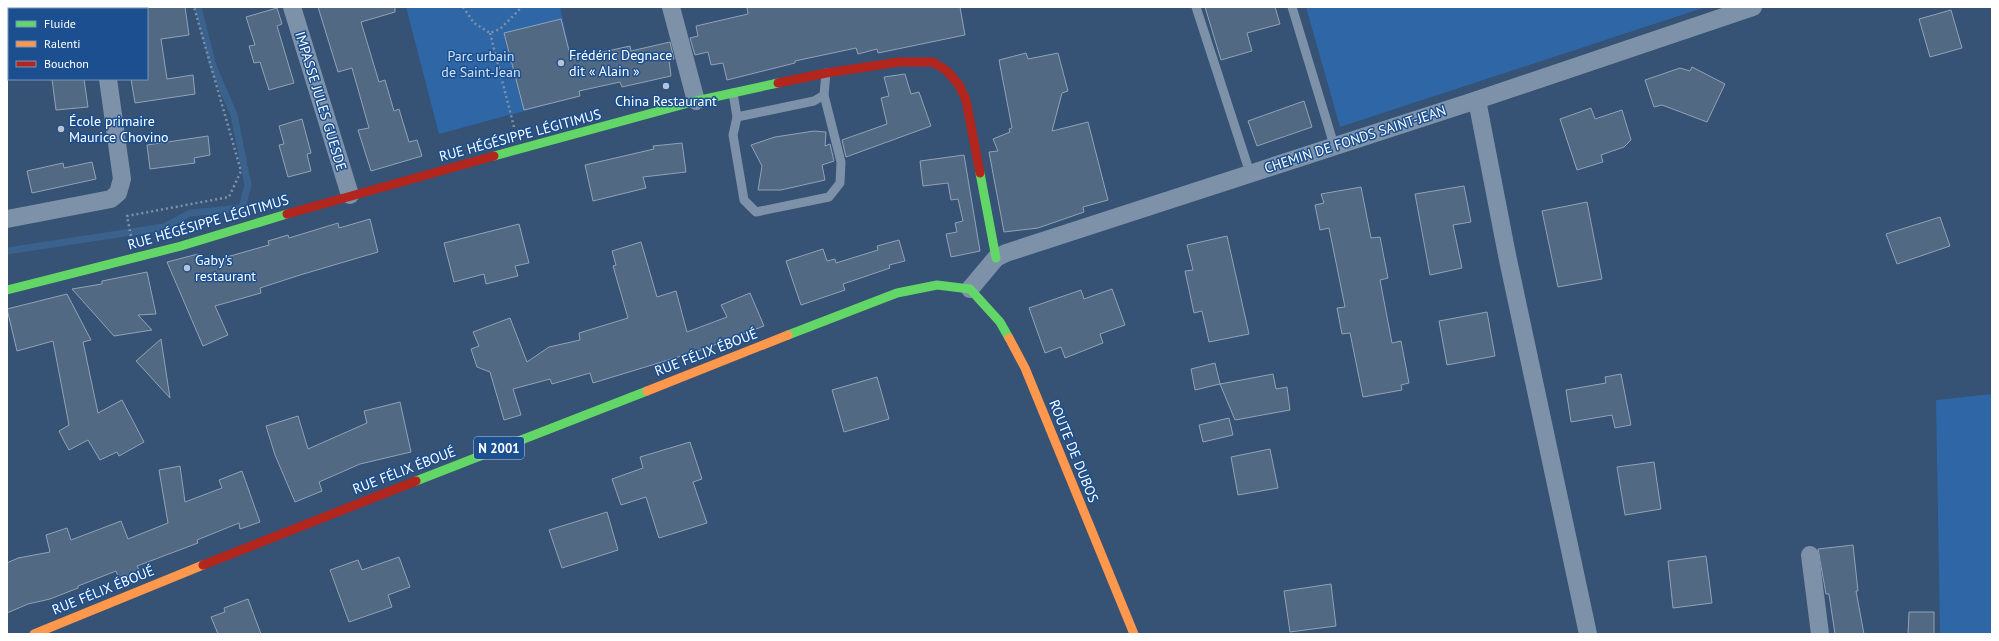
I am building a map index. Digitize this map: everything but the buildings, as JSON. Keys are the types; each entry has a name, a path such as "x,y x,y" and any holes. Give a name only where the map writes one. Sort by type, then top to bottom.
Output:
{"main road":[{"name":"RUE HÉGÉSIPPE LÉGITIMUS","path":"7,290 182,246 350,196 696,101 826,73 899,62 933,62 947,71 959,85 966,100 996,258"},
{"name":"RUE FÉLIX ÉBOUÉ","path":"34,634 275,536 897,293 937,285 970,289"},
{"name":"ROUTE DE DUBOS","path":"970,289 1000,322 1025,368 1134,634"}],"street":[{"name":"IMPASSE JULES GUESDE","path":"292,7 350,196"},
{"path":"671,7 696,101"},
{"name":"CHEMIN DE FONDS SAINT-JEAN","path":"970,289 996,258 1006,253 1334,145 1477,100 1753,7"},
{"path":"7,219 111,199 118,193 122,179 108,80"},
{"path":"1477,100 1507,255 1588,634"},
{"path":"1810,555 1820,634"}],"lane":[{"path":"1196,7 1250,173"},
{"path":"1292,7 1334,145"},
{"path":"733,93 737,117 733,135 744,200 756,212 829,197 840,182 841,162 824,95 826,73"},
{"path":"737,117 814,101 824,95"}],"path":[{"path":"131,236 127,216 228,198 241,171 194,7"},
{"path":"463,7 474,23 490,33 520,149"},
{"path":"490,33 500,29 522,7"}],"green space":[{"name":"Parc urbain de Saint-Jean","path":"406,7 560,7 580,96 439,134"},
{"path":"1306,7 1706,7 1340,127"},
{"path":"1992,394 1992,634 1940,634 1936,400"}],"waterway":[{"path":"7,251 164,227 190,213 242,208 248,185 234,115 213,66 198,7"}],"traffic: fast":[{"path":"494,156 696,101 778,83"},
{"path":"980,173 996,258"},
{"path":"7,290 181,246 287,214"},
{"path":"788,335 897,293 937,285 970,289 1000,322 1009,338"},
{"path":"416,481 647,391"}],"traffic: slow":[{"path":"647,391 788,335"},
{"path":"1009,338 1025,368 1134,634"},
{"path":"34,634 203,565"}],"traffic: jam":[{"path":"778,83 826,73 899,62 933,62 947,71 959,85 966,100 980,173"},
{"path":"287,214 494,156"},
{"path":"203,565 416,481"}],"place":[{"name":"Frédéric Degnace dit « Alain »","path":"561,63"},
{"name":"China Restaurant","path":"666,86"},
{"name":"École primaire Maurice Chovino","path":"61,129"},
{"name":"Gaby's restaurant","path":"187,268"}]}
